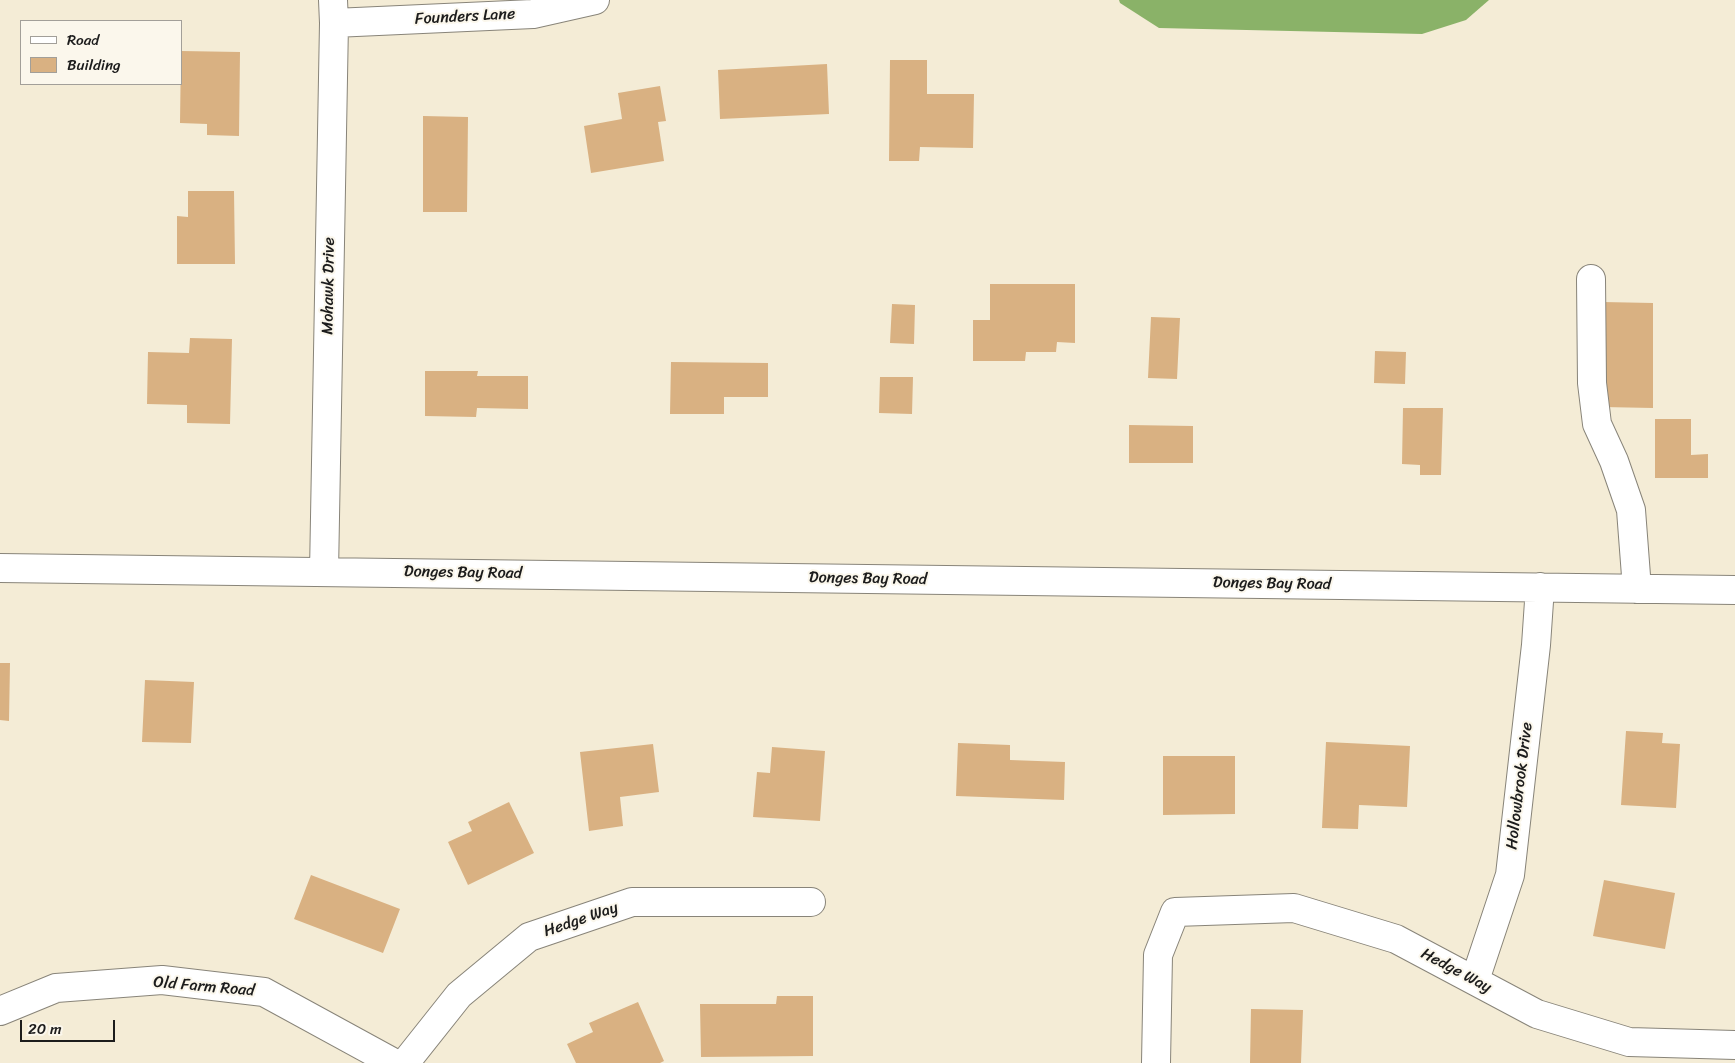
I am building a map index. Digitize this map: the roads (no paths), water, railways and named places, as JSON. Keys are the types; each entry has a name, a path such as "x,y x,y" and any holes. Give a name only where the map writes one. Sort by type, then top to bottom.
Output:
{"street":[{"name":"Founders Lane","path":"333,12 533,14 595,0"},
{"name":"Mohawk Drive","path":"324,572 333,12"},
{"path":"1591,279 1592,383 1597,424 1614,461 1630,510 1637,589"},
{"name":"Donges Bay Road","path":"0,568 1735,590"},
{"name":"Hollowbrook Drive","path":"1475,980 1510,875 1536,645 1540,587"},
{"name":"Hedge Way","path":"405,1063 459,995 529,937 632,902 811,902"},
{"name":"Hedge Way","path":"1156,1063 1158,955 1175,912 1294,908 1396,939 1537,1014 1629,1042 1735,1045"},
{"name":"Old Farm Road","path":"0,1011 56,988 162,980 264,992 394,1063"}]}
